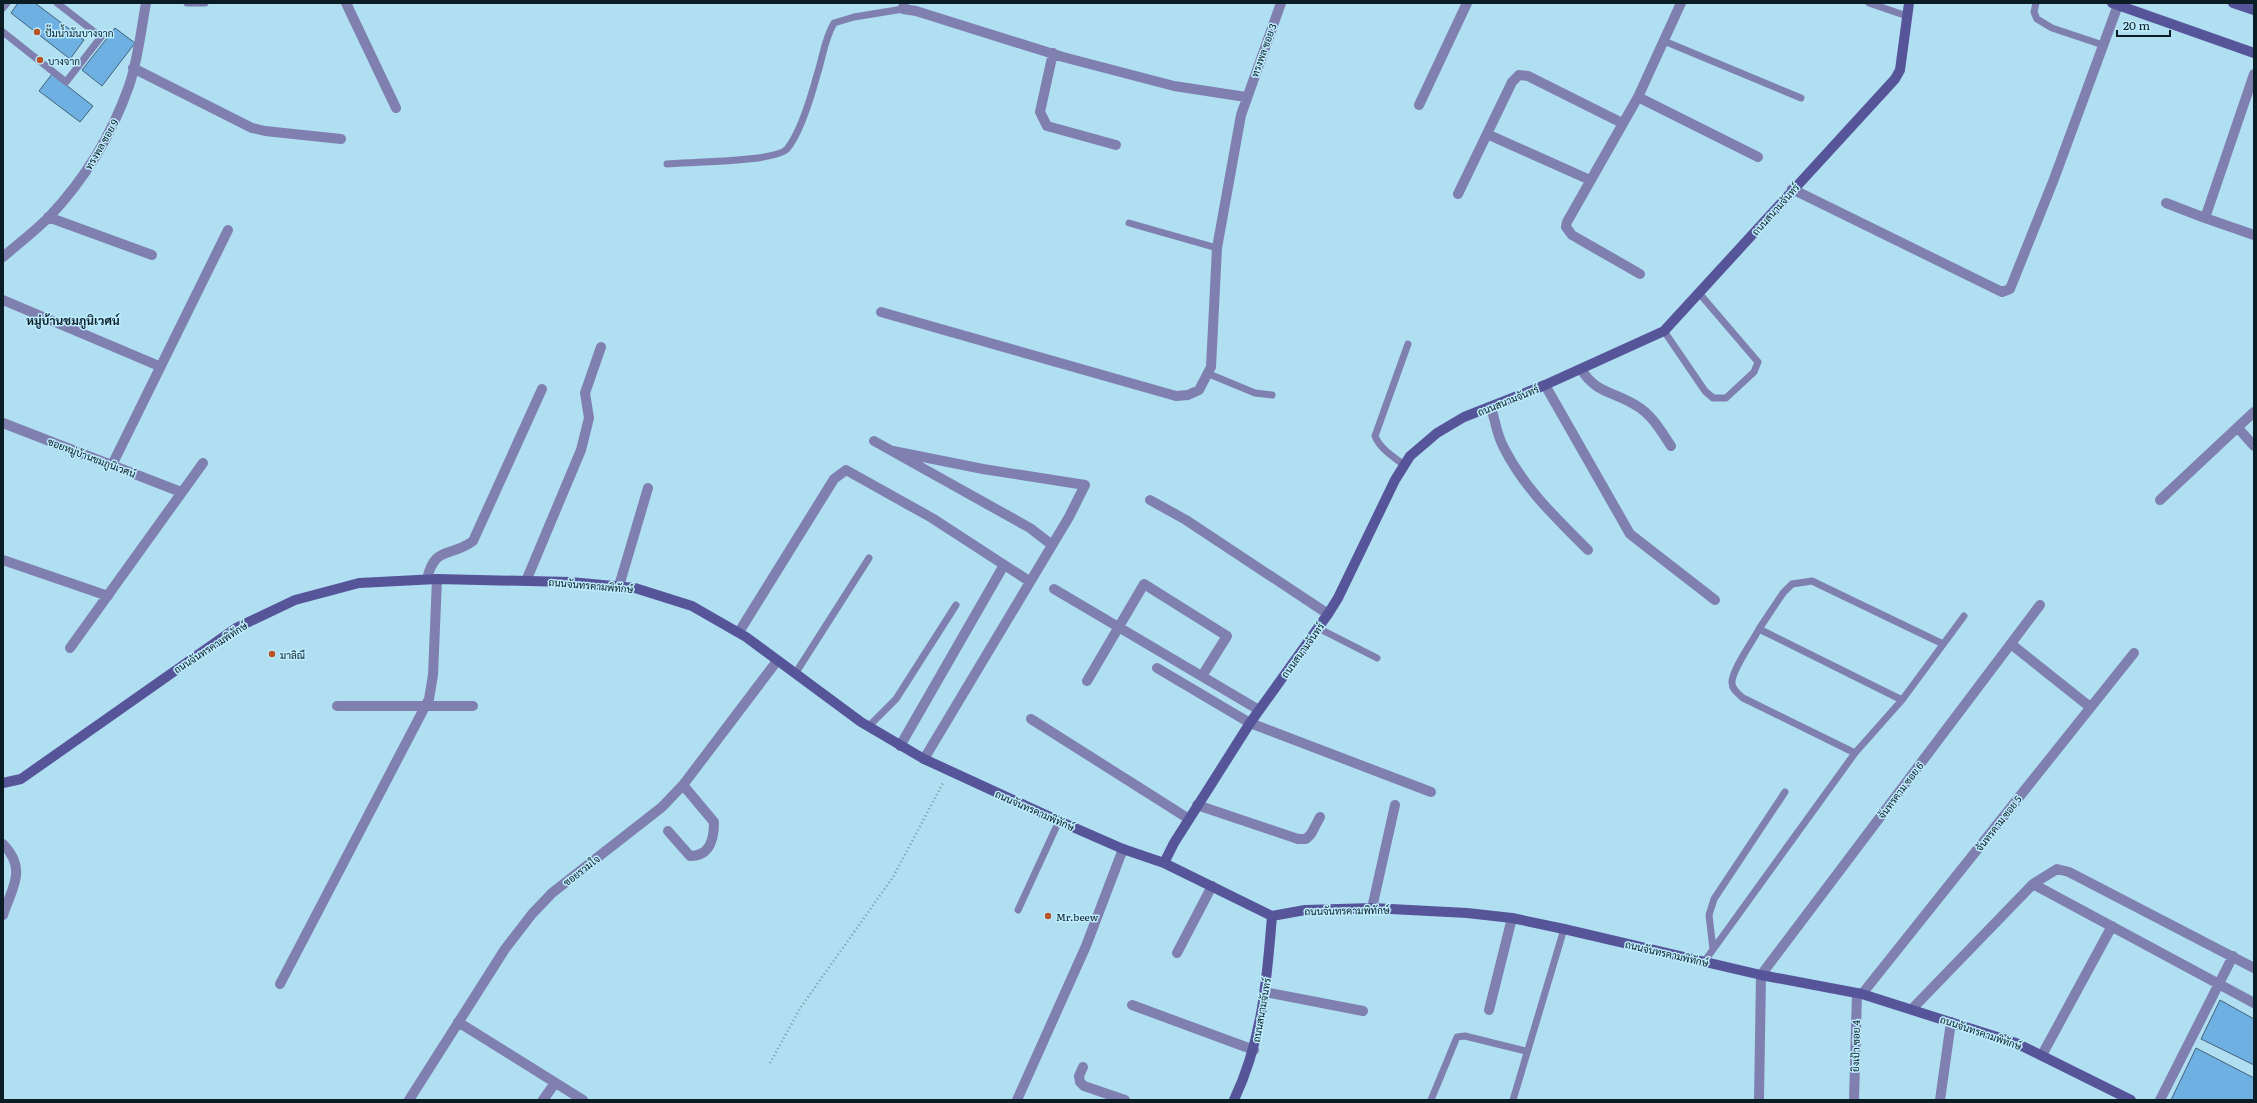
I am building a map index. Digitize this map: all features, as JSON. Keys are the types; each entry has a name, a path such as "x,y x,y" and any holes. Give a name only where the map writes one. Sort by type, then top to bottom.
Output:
{"street":[{"name":"ทรงพล ซอย 9","path":"3,257 48,217 78,182 104,140 119,113 133,68 146,3"},
{"path":"346,3 396,108"},
{"name":"ทรงพล ซอย 3","path":"1209,374 1217,248 1246,97 1281,3"},
{"path":"1419,105 1467,3"},
{"path":"1640,274 1572,235 1566,227 1567,222 1590,180 1638,97 1681,3"},
{"name":"ถนนสนามจันทร์","path":"1164,863 1189,818 1250,723 1338,598 1395,480 1410,456 1437,433 1464,417 1545,385 1664,331 1792,189 1895,79 1900,70 1909,3"},
{"path":"2233,3 2254,10"},
{"path":"1792,189 2002,292 2010,288 2015,278 2104,45 2115,4 2254,53"},
{"path":"903,6 1053,53 1174,86 1246,97"},
{"path":"1053,53 1040,112 1047,126 1116,144"},
{"path":"133,68 252,128 265,132 340,139"},
{"path":"1458,194 1512,82 1516,77 1524,74 1622,123"},
{"path":"2204,218 2254,74"},
{"path":"1638,97 1758,157"},
{"path":"1487,134 1590,180"},
{"path":"2166,203 2254,235"},
{"path":"48,217 152,255"},
{"path":"112,465 159,366 228,230"},
{"path":"3,300 159,366"},
{"path":"881,312 1176,396 1188,395 1199,390 1209,374"},
{"path":"526,581 581,450 589,418 585,394 601,347"},
{"path":"1581,369 1588,381 1595,387 1637,406 1649,416 1671,446"},
{"path":"1545,385 1630,534 1715,600"},
{"path":"280,984 426,706 433,675 432,579 430,564 436,557 463,548 473,541 542,389"},
{"path":"1491,407 1503,448 1528,487 1550,512 1588,550"},
{"path":"2160,500 2254,412"},
{"name":"ซอยหมู่บ้านชมภูนิเวศน์","path":"3,423 181,492"},
{"path":"2238,428 2254,446"},
{"path":"874,441 1030,528 1052,546"},
{"path":"893,451 983,469 1085,485 1052,546 1029,581 924,758"},
{"path":"70,648 203,463"},
{"path":"739,632 834,479 846,470 932,518 1029,581"},
{"path":"619,586 648,488"},
{"path":"1150,500 1186,520 1328,614"},
{"path":"3,560 108,596"},
{"path":"900,746 1004,565"},
{"name":"ถนนจันทรคามพิทักษ์","path":"3,783 21,779 182,664 243,625 295,600 323,591 358,584 432,579 526,581 619,586 642,590 692,606 739,632 868,727 900,746 950,771 1059,821 1123,849 1164,863 1272,916 1305,910 1372,908 1467,913 1512,918 1564,928 1761,975 1860,993 2016,1043 2131,1100"},
{"path":"1087,681 1144,584 1227,636 1202,676"},
{"path":"1054,589 1259,710"},
{"name":"จันทรคาม ซอย 6","path":"1761,975 2040,605"},
{"path":"2011,644 2090,707"},
{"name":"จันทรคาม ซอย 5","path":"1860,993 2134,653"},
{"name":"ซอยรวมใจ","path":"409,1100 505,949 532,914 552,893 662,807 683,785 777,661"},
{"path":"1157,668 1250,723 1431,792"},
{"path":"337,706 473,706"},
{"path":"1031,719 1189,818"},
{"path":"668,831 690,856 699,856 708,848 714,835 714,822 683,785"},
{"path":"1197,805 1298,839 1306,839 1311,834 1320,817"},
{"path":"1372,908 1395,805"},
{"path":"3,844 13,854 17,865 17,878 3,914"},
{"path":"1017,1100 1086,946 1123,849"},
{"path":"1912,1009 2033,884 2057,869 2063,869 2254,968"},
{"path":"2033,884 2254,1003"},
{"path":"1178,953 1212,886"},
{"name":"ถนนสนามจันทร์","path":"1234,1100 1254,1050 1265,992 1272,916"},
{"path":"1489,1010 1512,918"},
{"path":"2042,1055 2112,926"},
{"path":"2160,1100 2233,956"},
{"path":"1759,1100 1761,975"},
{"path":"1265,992 1363,1011"},
{"name":"ยิงเป้า ซอย 4","path":"1854,1100 1860,993"},
{"path":"1132,1005 1254,1050"},
{"path":"458,1022 583,1100"},
{"path":"1940,1100 1951,1022"},
{"path":"1082,1067 1079,1076 1080,1082 1084,1086 1124,1100"},
{"path":"543,1100 555,1083"}],"lane":[{"path":"3,8 7,3"},
{"path":"3,32 66,82 101,37 57,3"},
{"path":"186,3 205,3"},
{"path":"1868,3 1907,16"},
{"path":"2036,3 2034,12 2037,19 2052,28 2104,45"},
{"path":"667,164 770,157 786,150 795,136 818,75 827,36 834,24 854,17 903,6"},
{"path":"1664,41 1801,98"},
{"path":"1129,223 1217,248"},
{"path":"1664,331 1706,391 1713,398 1726,398 1754,372 1758,362 1699,293"},
{"path":"1404,466 1377,442 1375,436 1408,344"},
{"path":"1209,374 1255,393 1272,395"},
{"path":"795,674 869,558"},
{"path":"1855,753 1743,698 1734,690 1732,683 1734,674 1759,629 1783,592 1792,584 1812,581 1943,644"},
{"path":"868,727 896,699 956,605"},
{"path":"1704,962 1855,753 1902,700 1964,616"},
{"path":"1318,628 1377,658"},
{"path":"1759,629 1902,700"},
{"path":"1713,949 1709,915 1714,899 1785,792"},
{"path":"1018,910 1059,821"},
{"path":"1513,1100 1526,1051 1564,928"},
{"path":"1431,1100 1457,1037 1465,1036 1526,1051"}],"path":[{"path":"770,1063 801,1007 893,877 950,771"}],"building":[{"path":"18,3 35,3 84,40 70,59 11,13"},
{"path":"115,28 135,43 102,86 82,70"},
{"path":"52,74 93,106 80,122 39,91"},
{"path":"2220,1000 2254,1019 2254,1065 2201,1039"},
{"path":"2196,1048 2254,1078 2254,1100 2171,1100"}],"place":[{"name":"ปั๊มน้ำมันบางจาก","path":"37,32"},
{"name":"บางจาก","path":"40,60"},
{"name":"มาลิณี","path":"272,654"},
{"name":"Mr.beew","path":"1048,916"}],"district":[{"name":"หมู่บ้านชมภูนิเวศน์","path":"73,320"}]}
